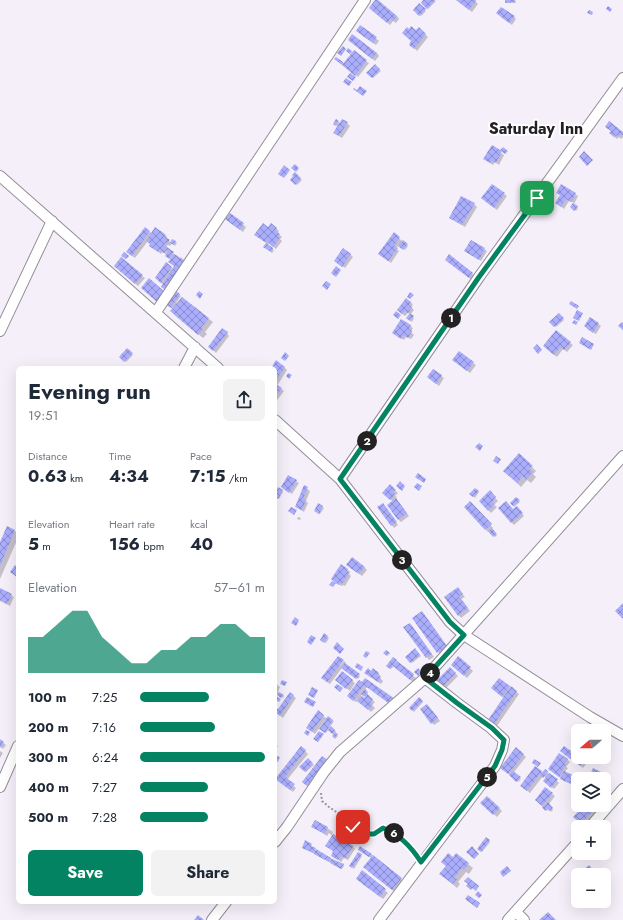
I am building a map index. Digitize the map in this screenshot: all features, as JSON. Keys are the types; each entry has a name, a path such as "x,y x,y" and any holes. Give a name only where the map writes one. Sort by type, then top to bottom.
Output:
{"street":[{"path":"156,312 365,0"},
{"path":"340,479 479,277 623,78"},
{"path":"0,176 216,366"},
{"path":"0,330 52,221"},
{"path":"185,366 195,347"},
{"path":"277,422 340,479 450,622 464,635 590,717 623,736"},
{"path":"277,840 324,772 340,752 425,678 623,456"},
{"path":"379,920 421,862 495,766 502,750 504,740 492,728 425,678"},
{"path":"0,787 16,751"},
{"path":"596,820 623,789"},
{"path":"508,920 571,850"},
{"path":"212,920 224,904"},
{"path":"516,912 524,920"}],"path":[{"path":"314,787 322,794 322,801 353,827 364,830 368,834 374,834 383,828 393,832 415,852 421,862"}],"building":[{"path":"375,0 378,0 397,16 393,21 390,19 387,23 369,8"},
{"path":"423,0 435,0 427,9 421,3"},
{"path":"456,0 476,0 476,1 469,10"},
{"path":"505,0 515,0 515,2 505,3"},
{"path":"419,3 426,9 419,16 413,10"},
{"path":"608,6 612,9 610,12 606,9"},
{"path":"501,7 515,16 509,23 496,13"},
{"path":"589,10 593,12 592,15 587,13"},
{"path":"360,25 377,37 373,43 356,31"},
{"path":"411,26 416,30 419,27 426,34 414,49 409,45 411,41 402,33 407,27 409,29"},
{"path":"352,34 377,53 372,59 348,40"},
{"path":"343,46 346,49 341,56 337,53"},
{"path":"348,48 352,51 350,54 346,51"},
{"path":"354,50 367,60 355,76 342,65"},
{"path":"336,57 343,62 342,65 334,59"},
{"path":"375,64 380,69 372,78 366,73"},
{"path":"350,73 356,77 353,81 347,77"},
{"path":"346,78 352,82 349,86 343,82"},
{"path":"360,86 367,91 363,96 353,89 354,88 357,90"},
{"path":"336,119 339,121 335,126 333,124"},
{"path":"342,119 348,122 339,136 333,133"},
{"path":"609,121 623,132 623,136 621,134 618,137 616,135 614,137 609,133 611,131 605,127"},
{"path":"522,127 525,130 523,132 520,130"},
{"path":"492,145 502,151 496,163 492,161 490,163 483,159"},
{"path":"503,147 508,151 505,154 500,150"},
{"path":"584,151 593,160 587,166 579,157"},
{"path":"295,164 299,168 296,172 291,168"},
{"path":"284,165 290,170 284,178 278,174"},
{"path":"295,172 301,178 295,185 290,180"},
{"path":"492,184 505,193 494,208 481,198"},
{"path":"561,184 576,193 571,202 566,199 561,207 555,203 560,195 556,193"},
{"path":"461,196 475,203 462,225 449,218"},
{"path":"573,203 578,206 574,211 570,207"},
{"path":"230,213 244,223 240,230 225,219"},
{"path":"263,223 268,227 271,223 277,228 275,230 280,234 278,236 280,238 273,247 266,241 265,242 254,235"},
{"path":"145,227 150,231 132,256 126,252"},
{"path":"155,227 165,234 164,236 170,240 164,245 174,252 169,259 165,256 168,252 166,250 164,253 159,250 158,252 149,246 150,244 146,241"},
{"path":"394,232 400,237 394,246 398,248 388,261 378,254"},
{"path":"172,239 176,241 174,245 170,243"},
{"path":"403,240 408,244 403,250 398,246"},
{"path":"471,240 485,248 479,260 464,251"},
{"path":"266,243 273,248 271,252 263,247"},
{"path":"343,248 351,254 342,267 334,261"},
{"path":"124,252 129,256 126,259 121,256"},
{"path":"174,254 186,261 167,291 161,287 174,266 168,262"},
{"path":"449,254 473,273 469,278 445,260"},
{"path":"121,257 143,275 135,284 114,266"},
{"path":"166,262 172,267 161,283 155,278"},
{"path":"336,266 341,270 336,277 331,273"},
{"path":"149,278 166,293 158,303 141,288"},
{"path":"326,281 331,284 327,290 322,286"},
{"path":"176,291 180,294 171,308 166,305"},
{"path":"199,291 203,294 200,299 196,295"},
{"path":"410,292 414,295 410,299 407,297"},
{"path":"182,297 209,318 201,328 203,329 198,335 170,311"},
{"path":"406,298 411,302 409,305 412,307 408,313 405,311 402,314 397,310"},
{"path":"571,301 579,306 577,309 569,304"},
{"path":"577,310 583,313 579,321 573,318"},
{"path":"396,311 401,315 398,319 393,315"},
{"path":"410,313 414,316 410,321 406,318"},
{"path":"559,313 564,318 554,327 549,322"},
{"path":"590,317 599,323 593,333 584,326"},
{"path":"401,319 411,325 409,329 412,331 408,338 403,335 401,339 392,333"},
{"path":"574,320 578,322 576,325 572,323"},
{"path":"622,322 623,323 623,330 618,326"},
{"path":"222,328 228,332 213,351 208,347"},
{"path":"556,330 571,342 564,350 560,347 554,355 543,346"},
{"path":"582,337 594,344 591,350 579,343"},
{"path":"537,344 542,350 538,354 533,348"},
{"path":"127,348 133,353 124,362 119,357"},
{"path":"459,351 474,362 467,371 452,360"},
{"path":"285,352 289,356 285,361 281,358"},
{"path":"276,360 285,367 277,379 277,366 272,366"},
{"path":"433,369 442,375 436,384 427,377"},
{"path":"288,373 292,375 289,379 286,376"},
{"path":"277,385 282,388 277,394"},
{"path":"479,443 483,446 480,451 475,447"},
{"path":"519,453 533,466 529,469 533,472 526,480 523,476 517,483 503,471"},
{"path":"496,456 501,459 498,464 493,461"},
{"path":"418,473 426,479 424,483 415,477"},
{"path":"288,475 297,480 289,493 281,487"},
{"path":"400,481 405,486 402,491 396,486"},
{"path":"417,483 422,486 419,491 414,487"},
{"path":"390,484 396,490 393,492 395,494 390,500 382,493"},
{"path":"304,485 308,487 303,499 306,500 302,510 295,507"},
{"path":"278,487 283,490 278,499 277,498"},
{"path":"475,488 479,491 473,497 469,494"},
{"path":"490,490 496,497 492,502 495,504 488,511 479,501"},
{"path":"516,497 520,500 513,506 510,503"},
{"path":"396,498 407,513 398,520 387,505"},
{"path":"470,501 492,524 485,530 464,507"},
{"path":"506,501 513,509 517,506 523,513 511,523 498,508"},
{"path":"318,503 323,506 319,514 314,511"},
{"path":"383,503 397,522 391,526 377,507"},
{"path":"291,507 297,510 294,515 288,511"},
{"path":"7,526 15,530 0,566 0,542"},
{"path":"492,528 497,534 493,537 488,531"},
{"path":"352,557 365,567 359,574 346,565"},
{"path":"341,564 348,569 347,571 349,573 342,584 340,583 339,585 331,579"},
{"path":"15,565 16,576 10,572"},
{"path":"332,581 336,583 333,587 329,585"},
{"path":"458,587 463,594 459,596 468,608 458,616 444,597"},
{"path":"0,588 12,594 7,604 0,600"},
{"path":"623,603 623,619 615,611"},
{"path":"422,611 447,646 437,653 412,618"},
{"path":"295,617 299,620 296,626 291,623"},
{"path":"410,623 432,654 426,658 403,627"},
{"path":"324,633 328,636 324,643 320,640"},
{"path":"311,635 316,638 311,645 307,642"},
{"path":"337,642 344,649 340,654 333,648"},
{"path":"415,648 420,655 410,663 405,657"},
{"path":"386,650 390,653 387,656 383,653"},
{"path":"366,651 370,653 366,658 363,656"},
{"path":"338,656 344,660 327,682 321,678"},
{"path":"458,656 471,667 464,676 451,665"},
{"path":"393,657 397,660 390,669 386,666"},
{"path":"397,661 414,674 410,680 393,666"},
{"path":"345,663 360,674 356,679 341,668"},
{"path":"357,663 363,667 361,671 355,667"},
{"path":"450,667 456,673 443,686 437,680"},
{"path":"368,668 371,671 373,668 379,673 378,675 381,678 378,682 364,673"},
{"path":"418,668 422,672 418,676 414,672"},
{"path":"342,671 353,680 346,689 335,680"},
{"path":"365,678 395,699 391,705 364,685 353,701 347,696 359,680 362,682"},
{"path":"499,678 510,686 502,697 491,688"},
{"path":"282,680 287,682 285,686 280,684"},
{"path":"337,684 343,688 340,692 334,687"},
{"path":"511,686 517,691 494,724 488,720"},
{"path":"312,687 318,690 314,698 308,695"},
{"path":"365,689 368,692 364,697 361,694"},
{"path":"279,692 284,695 281,698 277,695"},
{"path":"290,692 294,695 280,716 277,714 277,708"},
{"path":"367,694 373,699 370,702 373,704 368,710 357,701 362,696 364,698"},
{"path":"277,697 281,699 279,702 277,701"},
{"path":"307,697 316,702 313,707 304,702"},
{"path":"419,697 423,701 412,711 409,708"},
{"path":"427,704 438,718 431,724 420,709"},
{"path":"318,710 324,715 312,732 306,728"},
{"path":"328,716 333,720 325,733 319,729"},
{"path":"331,726 335,730 332,734 328,730"},
{"path":"306,730 310,732 308,736 304,733"},
{"path":"319,731 324,734 318,742 313,739"},
{"path":"335,732 338,734 334,738 332,736"},
{"path":"0,739 4,742 0,748"},
{"path":"301,746 306,750 285,777 295,784 290,790 277,780 277,776"},
{"path":"564,746 571,751 571,759 560,751"},
{"path":"516,747 524,754 508,774 500,768"},
{"path":"559,753 568,759 564,764 566,765 559,777 548,769"},
{"path":"277,756 280,757 277,762"},
{"path":"322,756 328,760 307,786 302,782"},
{"path":"308,758 313,763 305,772 299,767"},
{"path":"534,759 541,763 538,767 532,763"},
{"path":"535,766 542,771 527,791 520,786"},
{"path":"593,768 601,772 591,772"},
{"path":"545,769 548,771 543,778 540,775"},
{"path":"513,771 521,777 516,782 509,775"},
{"path":"564,771 571,774 571,784 560,779"},
{"path":"549,773 558,779 551,788 543,781"},
{"path":"545,787 553,793 542,806 535,800"},
{"path":"487,796 500,808 493,815 480,803"},
{"path":"548,802 553,808 549,811 547,808 545,811 542,807"},
{"path":"578,812 592,812 585,820 576,820 573,817"},
{"path":"315,820 328,827 325,834 311,827"},
{"path":"333,834 353,846 346,858 341,856 338,860 331,856 333,851 325,846"},
{"path":"486,837 490,840 481,852 477,849"},
{"path":"305,840 312,844 311,846 316,848 313,853 302,848"},
{"path":"360,846 372,854 369,857 358,850"},
{"path":"472,846 479,854 474,859 466,852"},
{"path":"316,849 331,858 329,862 314,854"},
{"path":"358,852 362,854 352,868 349,866"},
{"path":"448,853 453,857 456,853 469,863 464,870 462,868 454,878 457,879 453,884 439,874 446,866 441,862"},
{"path":"373,855 402,878 392,890 363,867"},
{"path":"332,859 344,864 341,869 330,863"},
{"path":"507,866 511,871 503,877 500,872"},
{"path":"362,870 386,889 380,897 356,879"},
{"path":"468,877 479,886 476,891 472,888 471,890 466,886 468,884 464,881"},
{"path":"478,891 482,895 479,898 475,895"},
{"path":"468,895 480,903 477,908 465,899"},
{"path":"548,912 556,920 539,920"},
{"path":"198,915 204,920 194,920"}],"district":[{"name":"Saturday Inn","path":"536,128"}],"route":[{"path":"353,827 364,830 368,834 374,834 383,828 393,832 415,852 421,862 495,766 502,750 504,740 492,728 425,678 464,635 450,622 340,479 479,277 537,198"}]}
